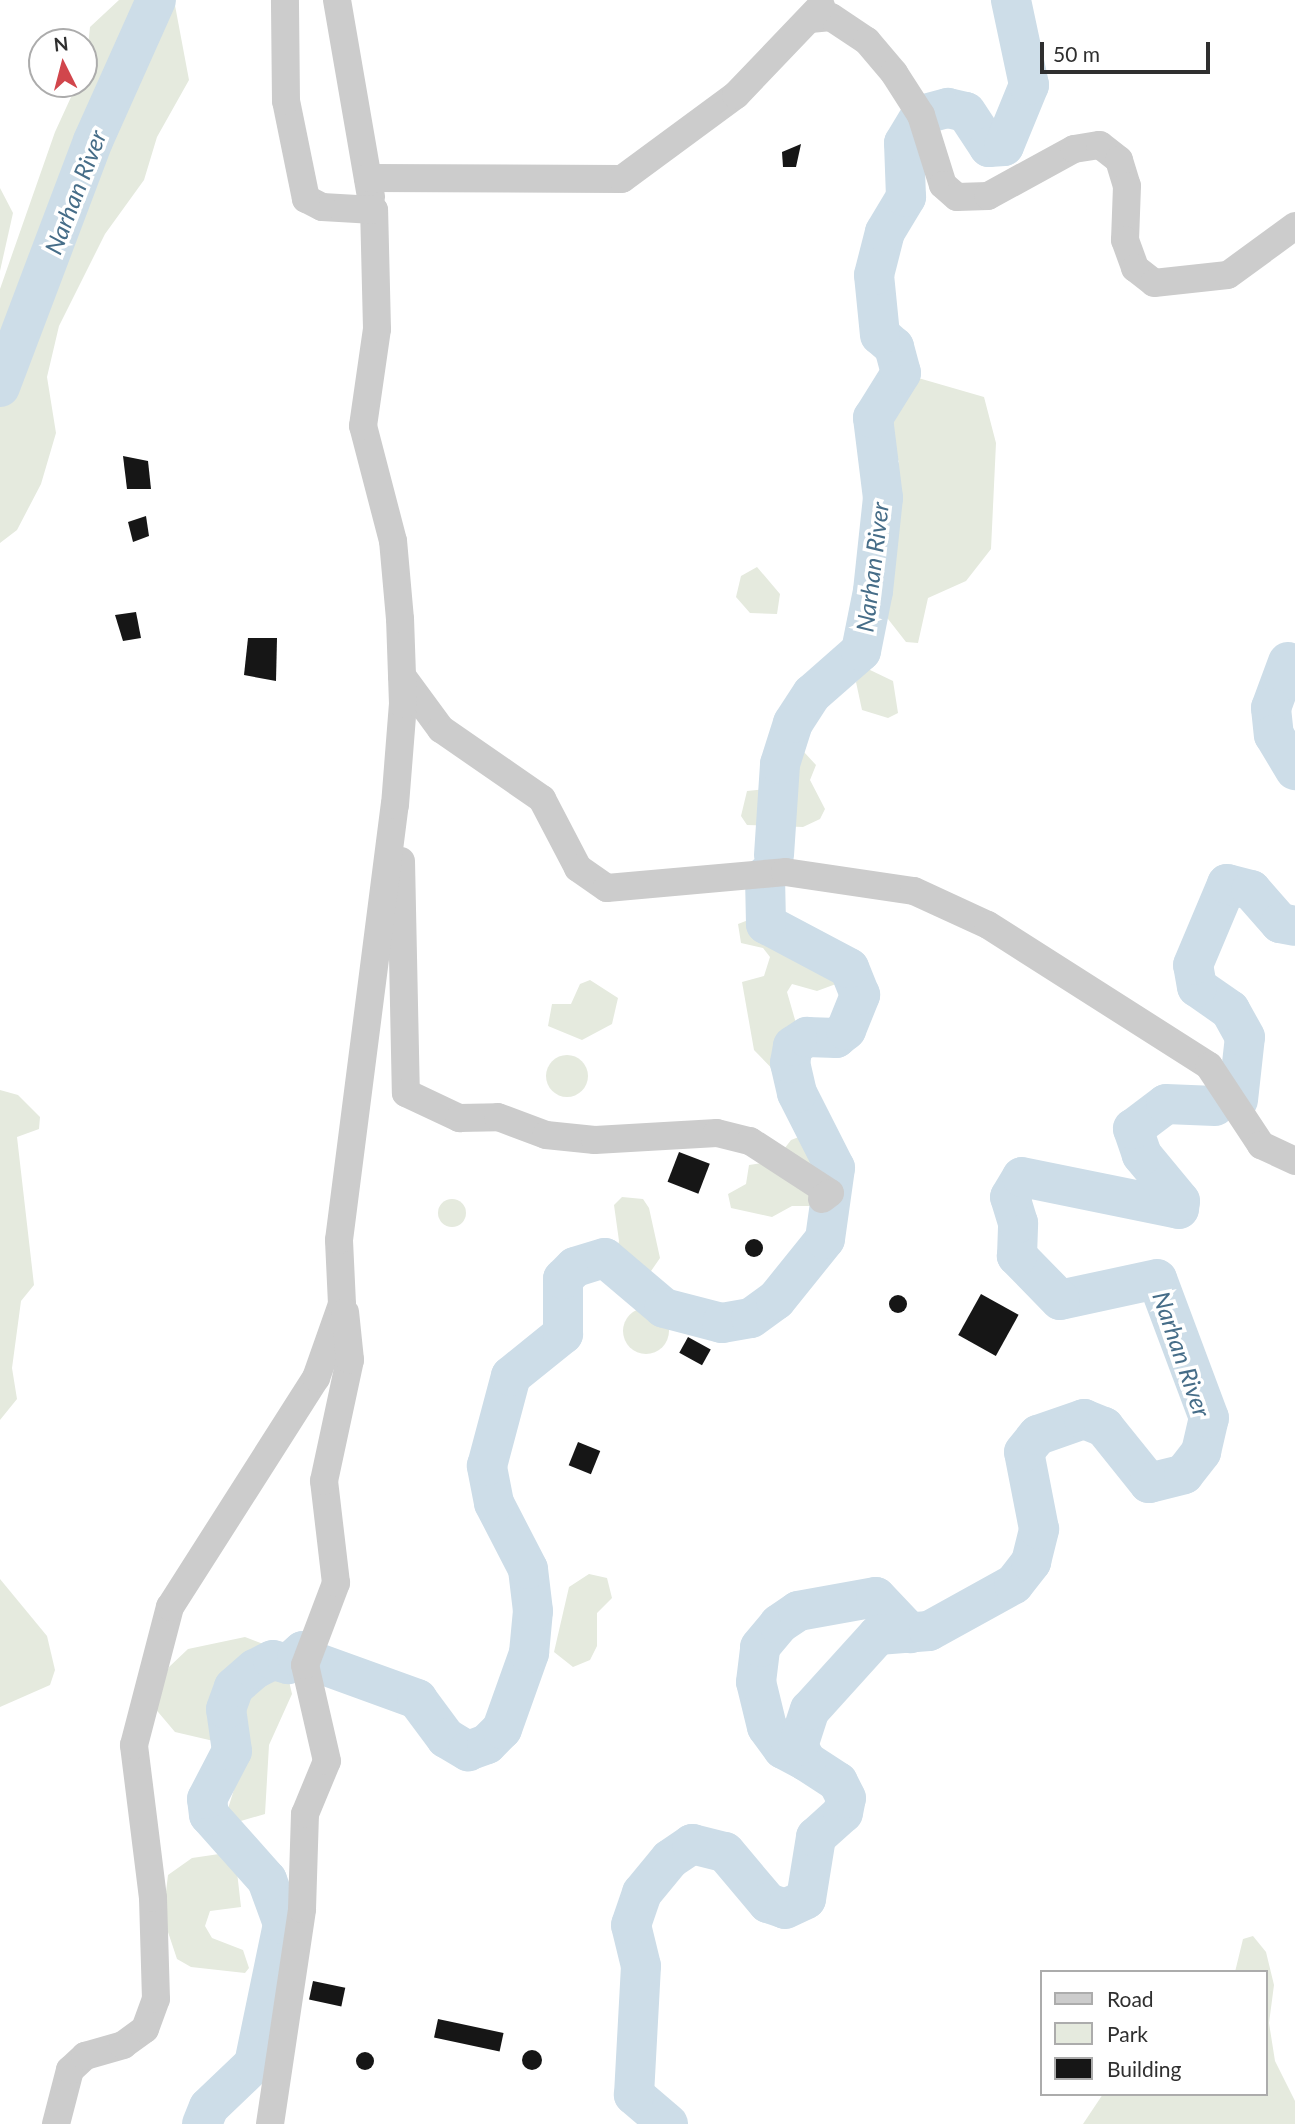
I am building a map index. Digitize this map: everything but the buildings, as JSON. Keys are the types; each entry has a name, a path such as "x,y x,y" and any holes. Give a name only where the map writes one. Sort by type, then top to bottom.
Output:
{"street":[{"path":"285,0 286,101 306,199 322,207 374,210"},
{"path":"270,2124 302,1909 304,1814 327,1761 305,1665 336,1583 324,1481 350,1360 351,1333 342,1304 339,1240 395,805 402,676 393,541 363,426 377,330 374,210 337,0"},
{"path":"368,178 622,179 736,95 817,10 867,41 894,73 921,115 943,186 957,197 988,196 1074,149 1100,145 1119,160 1127,186 1125,240 1135,268 1154,284 1228,275 1295,226"},
{"path":"402,676 441,729 542,799 578,868 607,888 785,872 914,891 988,925 1209,1066 1261,1145 1295,1161"},
{"path":"395,805 406,1093 459,1118 498,1117 546,1135 595,1140 717,1133 750,1141 830,1193 822,1199"},
{"path":"55,2124 70,2070 85,2056 123,2045 145,2029 156,1999 153,1898 134,1745 170,1607 316,1378 342,1304"}],"green space":[{"path":"119,0 174,0 189,80 157,137 144,180 105,234 59,326 47,377 56,433 41,484 17,530 0,543 0,289 55,132 71,98 98,98 98,28 90,27"},
{"path":"0,188 13,213 0,271"},
{"path":"901,373 984,397 996,443 991,549 966,581 928,598 918,643 906,642 888,619 875,569 880,515 899,461 867,435 886,381"},
{"path":"757,567 780,594 777,614 750,613 736,597 741,576"},
{"path":"868,669 893,681 898,713 888,718 862,710 856,682"},
{"path":"804,752 816,765 810,780 825,809 820,819 803,827 747,825 741,816 747,791 785,787 788,761"},
{"path":"756,917 804,924 837,954 836,984 817,991 792,984 787,992 806,1058 801,1077 782,1079 754,1050 742,982 764,976 770,957 763,948 741,943 738,924"},
{"path":"590,980 618,998 612,1024 582,1040 548,1026 552,1004 571,1004 580,984"},
{"path":"567,1055 582,1061 588,1076 582,1091 567,1097 552,1091 546,1076 552,1061"},
{"path":"0,1090 18,1095 40,1117 39,1129 17,1137 34,1285 21,1301 12,1368 17,1399 0,1420"},
{"path":"804,1135 820,1147 829,1168 830,1193 818,1206 792,1206 772,1217 731,1208 728,1194 746,1184 749,1165 775,1161 791,1140"},
{"path":"622,1197 643,1199 649,1208 660,1258 649,1274 626,1280 611,1276 619,1241 614,1205"},
{"path":"452,1199 462,1203 466,1213 462,1223 452,1227 442,1223 438,1213 442,1203"},
{"path":"646,1308 662,1315 669,1331 662,1347 646,1354 630,1347 623,1331 630,1315"},
{"path":"589,1574 607,1578 612,1598 597,1613 597,1646 590,1660 573,1667 554,1652 569,1587"},
{"path":"0,1579 47,1636 55,1670 50,1685 0,1707"},
{"path":"245,1637 282,1651 292,1694 269,1745 265,1814 234,1823 227,1812 240,1770 235,1746 175,1732 153,1706 169,1667 188,1649"},
{"path":"226,1853 236,1863 241,1907 210,1911 205,1926 212,1938 243,1950 249,1968 245,1973 191,1967 177,1959 163,1917 168,1875 192,1858"},
{"path":"1253,1936 1266,1952 1274,1985 1269,2023 1275,2061 1295,2101 1295,2124 1083,2124 1102,2096 1267,2096 1267,1970 1235,1970 1243,1939"}],"waterway":[{"name":"Narhan River","path":"0,387 93,141 156,0"},
{"name":"Narhan River","path":"774,855 780,764 793,723 812,694 861,651 873,591 883,498 873,418 901,373 894,347 880,335 874,275 885,232 906,197 904,143 921,115 948,108 966,112 989,147 1004,146 1029,85 1011,0"},
{"name":"Narhan River","path":"1288,662 1295,652"},
{"name":"Narhan River","path":"1288,662 1271,708 1274,735 1295,770"},
{"name":"Narhan River","path":"315,1662 417,1699 446,1738 468,1751 487,1744 502,1729 529,1653 533,1611 528,1569 494,1503 487,1466 511,1376 563,1334 563,1279 575,1267 605,1258 664,1308 722,1323 751,1318 776,1300 825,1239 835,1168 797,1093 790,1063 793,1046 807,1037 836,1038 846,1030 860,995 849,968 766,924 765,876"},
{"name":"Narhan River","path":"1238,1100 1245,1037 1230,1010 1197,987 1193,965 1227,884 1251,890 1280,923 1295,926"},
{"name":"Narhan River","path":"668,2124 634,2095 641,1966 631,1925 642,1893 670,1859 692,1844 725,1852 768,1903 785,1909 806,1899 816,1837 843,1813 846,1798 838,1782 806,1761 798,1746 810,1710 878,1635 929,1631 1014,1584 1031,1562 1039,1529 1024,1452 1038,1435 1084,1419 1104,1427 1149,1483 1184,1474 1201,1452 1209,1418 1157,1279 1060,1300 1017,1256 1018,1223 1010,1197 1022,1177 1179,1209 1180,1201 1142,1155 1133,1129 1166,1104 1215,1106"},
{"name":"Narhan River","path":"806,1761 783,1749 767,1727 756,1682 760,1647 779,1624 798,1611 876,1597 910,1633"},
{"name":"Narhan River","path":"202,2124 209,2107 254,2064 283,1924 267,1880 209,1815 207,1799 232,1751 226,1709 234,1687 255,1669 273,1660 288,1664 303,1651 297,1657"}]}
